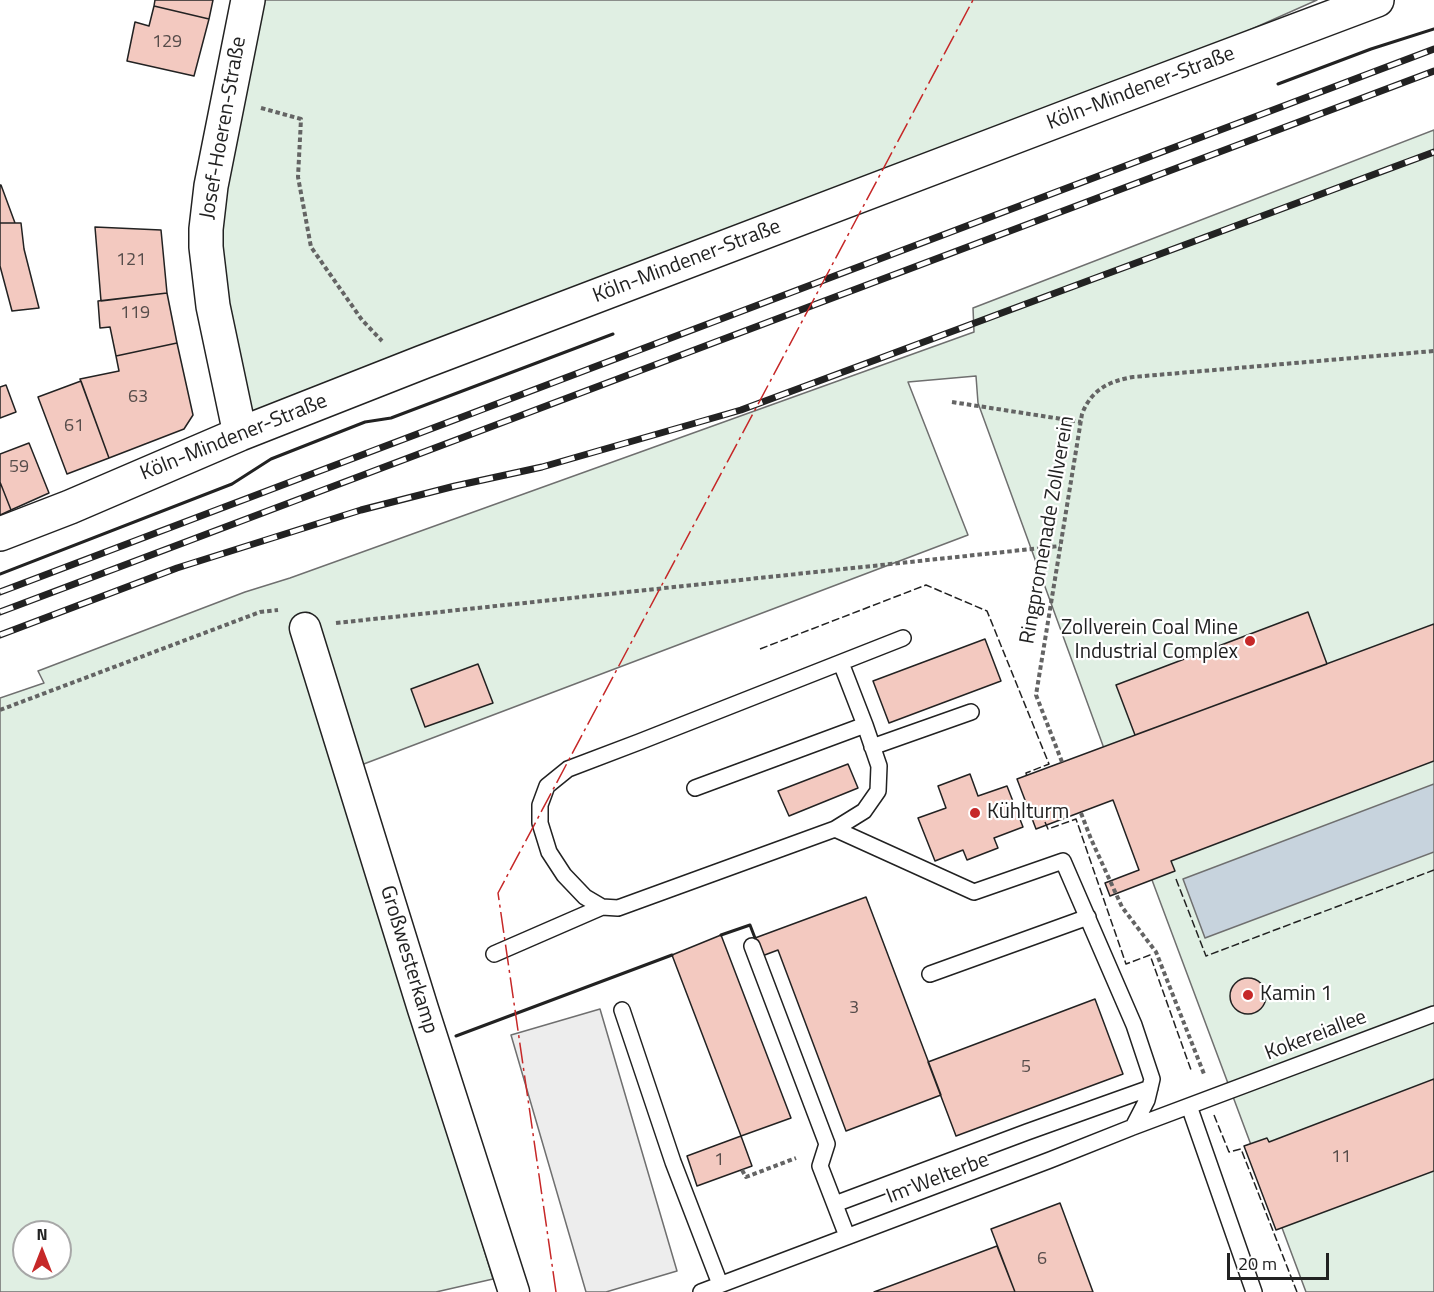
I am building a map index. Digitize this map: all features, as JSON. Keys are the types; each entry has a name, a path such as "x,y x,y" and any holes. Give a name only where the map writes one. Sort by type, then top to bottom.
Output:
{"street":[{"name":"Josef-Hoeren-Straße","path":"240,434 213,306 206,228 210,196 248,0"},
{"name":"Köln-Mindener-Straße","path":"0,534 240,434 408,368 1377,0"},
{"name":"Großwesterkamp","path":"305,628 423,1009 514,1292"}],"lane":[{"path":"841,663 879,766 878,791 864,812 835,830 618,908 602,907 585,897 564,875 549,852 540,823 540,805 547,786 568,769 903,638"},
{"path":"872,747 971,712"},
{"path":"695,788 865,725"},
{"path":"835,830 974,892 1064,861 1134,1024 1152,1079 1147,1100 1133,1127"},
{"path":"494,954 602,907"},
{"path":"930,974 1088,917"},
{"path":"752,946 826,1143 820,1166 847,1236"},
{"path":"622,1010 673,1162 720,1284"},
{"name":"Kokereiallee","path":"1214,1097 1434,1014"},
{"path":"835,1204 1150,1088"},
{"name":"Im Welterbe","path":"701,1292 1214,1097"},
{"path":"1190,1106 1254,1292"}],"path":[{"path":"228,99 301,119 298,177 311,247 362,320 408,368"},
{"name":"Ringpromenade Zollverein","path":"1062,762 1036,695 1081,422 1084,408 1094,394 1105,385 1125,378 1434,351"},
{"path":"952,402 1081,422"},
{"path":"0,710 260,612 292,609 305,628 343,622 1060,546"},
{"path":"1081,813 1122,907 1156,952 1214,1097"},
{"path":"742,1170 746,1177 800,1156 822,1161"}],"green space":[{"path":"252,0 1317,0 1110,92 244,429 211,267"},
{"path":"1434,130 1434,1292 1306,1292 1152,880 978,403 976,376 908,382 968,535 340,773 493,1279 436,1292 0,1292 0,698 44,683 38,671 245,592 290,578 974,332 973,308"}],"shaded area":[{"path":"1434,784 1434,852 1205,938 1183,879"},
{"path":"600,1009 677,1271 606,1292 586,1292 511,1035"}],"building":[{"path":"155,0 213,0 209,19 154,6"},
{"path":"154,6 209,19 194,76 127,61 135,22 149,26"},
{"path":"1,185 15,223 0,223"},
{"path":"0,223 21,223 24,249 39,308 12,311 0,266"},
{"path":"95,227 161,230 167,293 101,301"},
{"path":"167,293 177,343 116,356 110,327 100,328 98,301"},
{"path":"177,343 193,415 184,429 109,458 80,379 119,371 116,356"},
{"path":"81,381 109,458 67,474 38,397"},
{"path":"6,385 16,412 0,418 0,387"},
{"path":"29,443 49,493 11,510 0,482 0,454"},
{"path":"0,482 11,510 0,515"},
{"path":"1308,612 1327,664 1135,735 1116,685"},
{"path":"1434,624 1434,761 1171,861 1175,871 1110,896 1105,883 1139,870 1113,800 1036,829 1017,779"},
{"path":"985,639 1001,681 889,723 873,681"},
{"path":"478,664 493,703 425,727 411,689"},
{"path":"848,764 858,788 789,816 778,791"},
{"name":"Kühlturm","path":"970,774 978,796 1007,786 1023,827 994,838 998,848 967,860 963,850 935,861 918,818 946,808 938,786"},
{"path":"866,897 941,1095 846,1131 778,950 762,956 755,938"},
{"path":"721,935 791,1118 741,1136 672,955"},
{"name":"Kamin 1","path":"1248,978 1261,983 1266,996 1261,1009 1248,1014 1235,1009 1230,996 1235,983"},
{"path":"1095,999 1123,1074 956,1136 928,1062"},
{"path":"1434,1079 1434,1171 1276,1230 1244,1146 1267,1138 1269,1142"},
{"path":"741,1136 752,1166 697,1186 687,1156"},
{"path":"1060,1203 1093,1292 1015,1292 991,1229"},
{"path":"997,1246 1015,1292 874,1292"}],"railway":[{"path":"0,592 1434,49"},
{"path":"0,612 1434,71"},
{"path":"0,635 177,568 361,510 542,467 741,410 1434,152"}],"fence":[{"path":"760,649 926,585 987,611 1049,764 1026,773 1027,777"},
{"path":"1045,822 1048,829 1076,819 1126,964 1150,955 1191,1070"},
{"path":"1176,879 1206,956 1434,870"},
{"path":"1214,1115 1229,1152 1241,1149 1297,1292"}],"wall":[{"path":"1278,84 1371,49 1434,29"},
{"path":"0,574 232,484 271,459 365,422 391,418 613,334"},
{"path":"721,935 750,925 755,938"},
{"path":"456,1036 672,955"}],"power":[{"path":"556,1292 498,893 973,0"}],"place":[{"name":"Zollverein Coal Mine Industrial Complex","path":"1250,641"},
{"name":"Kühlturm","path":"975,813"},
{"name":"Kamin 1","path":"1248,995"}]}
